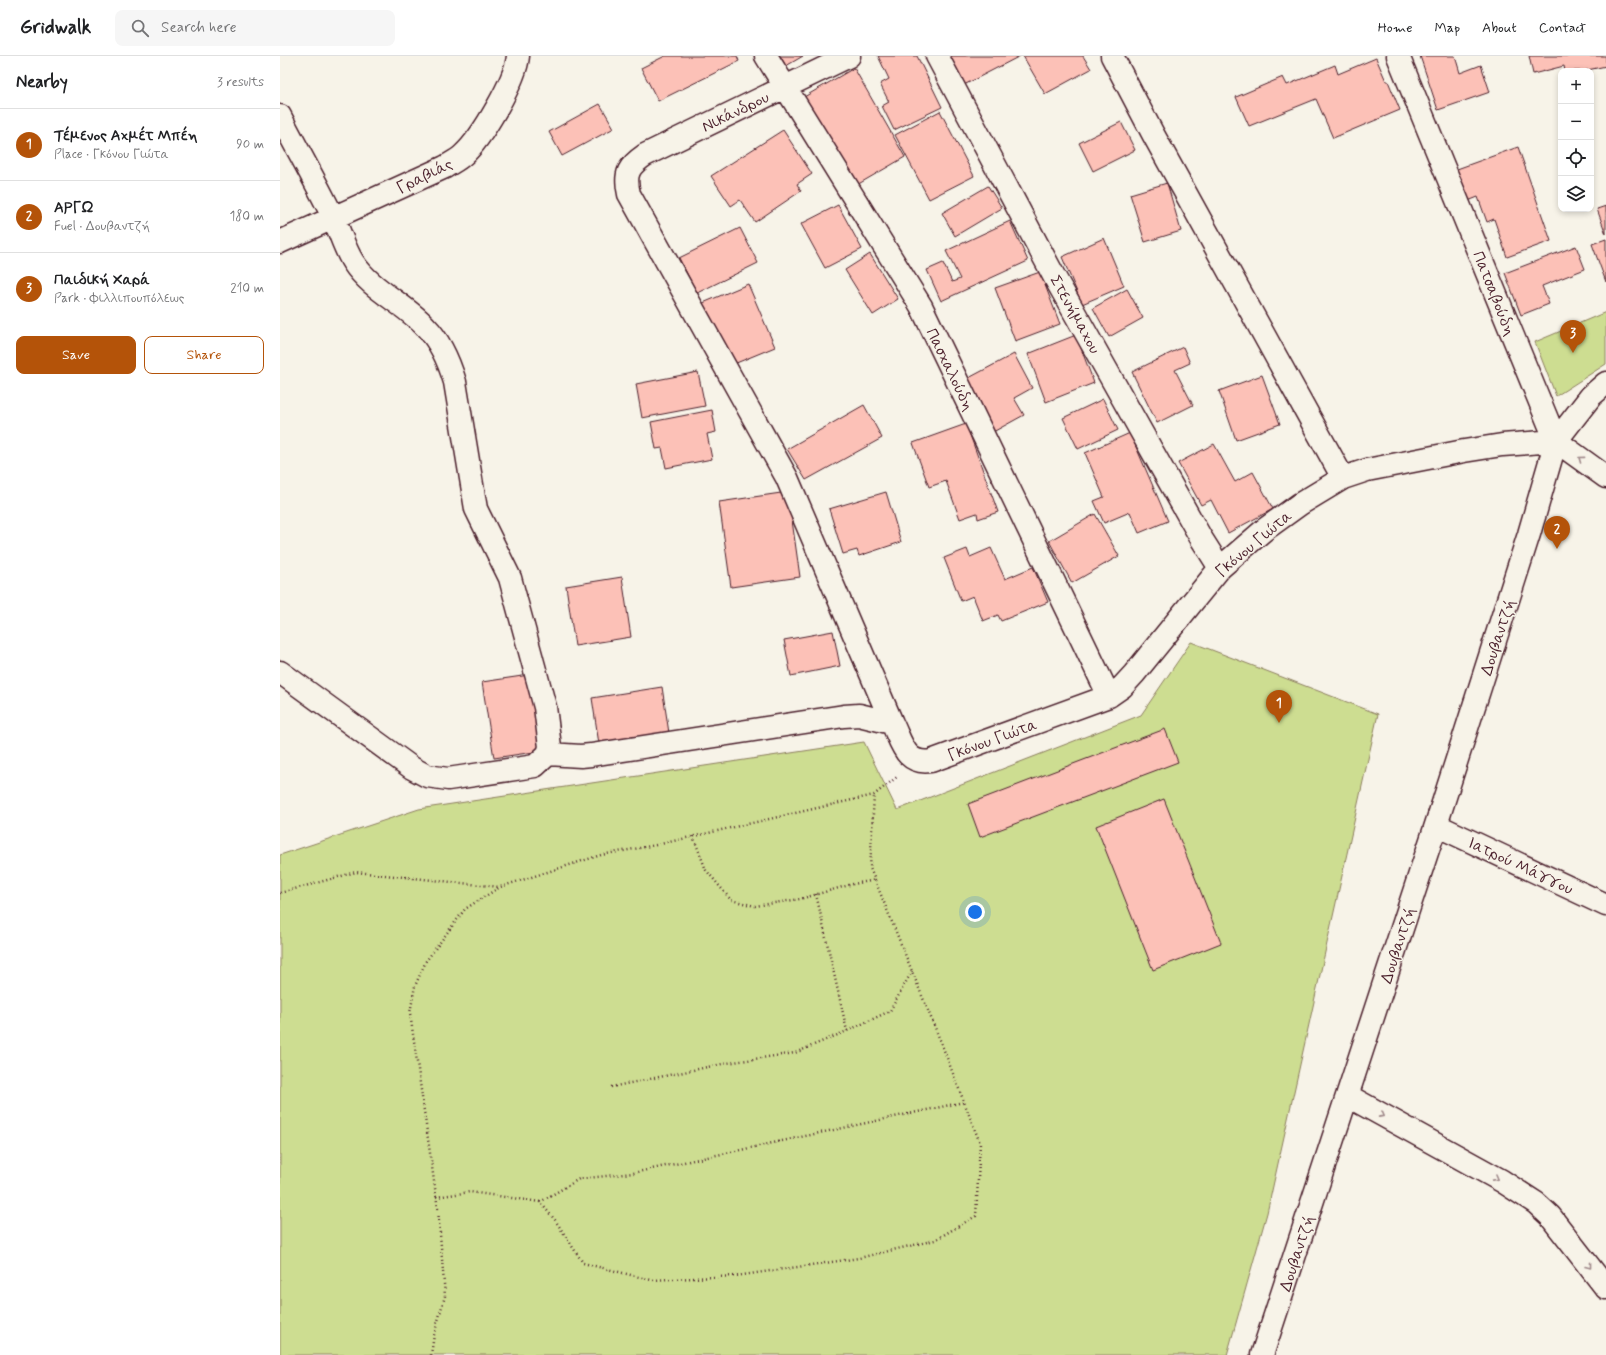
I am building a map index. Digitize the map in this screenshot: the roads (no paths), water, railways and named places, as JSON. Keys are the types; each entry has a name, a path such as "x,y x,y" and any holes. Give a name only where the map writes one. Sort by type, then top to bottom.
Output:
{"street":[{"name":"Γραβιάς","path":"280,242 445,167 463,155 478,138 509,86 517,66 518,56"},
{"name":"Πασχαλούδη","path":"766,56 921,306 1109,696"},
{"name":"Νικάνδρου","path":"849,56 645,154 634,163 627,174 626,184 629,194 787,478 892,723"},
{"name":"Στενήμαχου","path":"937,56 1055,278 1201,538 1220,568"},
{"path":"1112,56 1153,134 1342,478"},
{"name":"Πατσαβούδη","path":"1398,56 1556,440"},
{"path":"280,116 333,217 353,262 362,274 427,327 449,363 456,382 476,509 510,578 545,707 550,734 550,747 548,754 535,766 448,779 428,776 412,768 280,672"},
{"path":"1606,383 1591,396 1556,440 1606,477"},
{"name":"Γκόνου Γιώτα","path":"892,723 906,753 910,758 917,762 932,761 1109,696 1122,687 1134,674 1220,568 1270,526 1300,504 1342,478 1367,470 1464,451 1502,445 1556,440"},
{"name":"Δουβαντζή","path":"1262,1355 1436,825 1529,534 1556,440"},
{"path":"548,754 581,756 591,755 844,716 859,715 892,723"},
{"name":"Ιατρού Μάγγου","path":"1436,825 1606,905"},
{"path":"1348,1096 1502,1181 1536,1203 1550,1216 1606,1287"}],"place":[{"name":"Παιδική Χαρά","path":"1573,353"},
{"name":"ΑΡΓΩ","path":"1557,549"},
{"name":"Τέμενος Αχμέτ Μπέη","path":"1279,723"}]}
